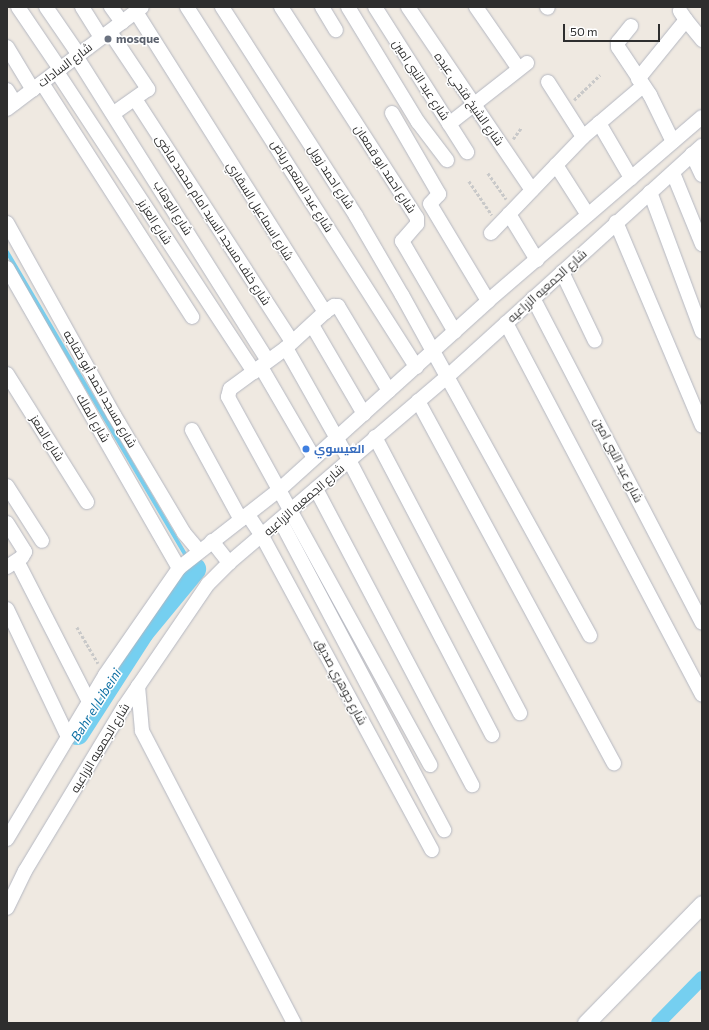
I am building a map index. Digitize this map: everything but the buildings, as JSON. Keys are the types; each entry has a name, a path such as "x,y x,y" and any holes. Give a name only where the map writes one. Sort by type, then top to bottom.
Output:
{"street":[{"name":"شارع العزيز","path":"18,7 59,71 261,367 314,458"},
{"name":"شارع الوهاب","path":"46,7 114,113 261,367"},
{"path":"82,7 148,89 114,113"},
{"path":"112,7 122,22"},
{"name":"شارع عبد المنعم رياض","path":"187,7 416,367"},
{"name":"شارع احمد زويل","path":"222,7 356,216 432,351 448,376 590,636"},
{"name":"شارع احمد ابو قمعان","path":"281,7 417,218 417,224 402,241 455,332"},
{"path":"322,7 336,30"},
{"path":"348,7 418,122 447,160"},
{"name":"شارع عبد النبى امين","path":"375,7 467,152"},
{"name":"شارع الشيخ فتحي عبده","path":"408,7 532,190"},
{"path":"449,124 523,66 476,7"},
{"name":"شارع السادات","path":"11,106 139,10"},
{"name":"شارع اسماعيل السقاري","path":"139,10 325,312"},
{"path":"495,229 583,137 641,83 684,11 702,40"},
{"path":"631,26 617,44 650,95 673,142"},
{"path":"7,46 37,87 192,318"},
{"path":"548,82 583,137"},
{"path":"7,90 11,106"},
{"name":"شارع خلف مسجد السيد امام محمد ماضى","path":"135,99 289,345 492,735"},
{"path":"392,113 439,194 430,204 488,301"},
{"name":"شارع الجمعيه الزراعيه","path":"7,840 105,675 179,568 279,490 488,301 702,117"},
{"path":"599,123 631,178"},
{"path":"697,150 702,175"},
{"name":"شارع الجمعيه الزراعيه","path":"7,908 25,871 138,686 208,584 229,563 448,376 697,150"},
{"path":"556,164 588,215"},
{"path":"673,172 702,244"},
{"path":"650,192 702,332"},
{"path":"511,212 537,260"},
{"path":"616,222 702,426"},
{"name":"شارع مسجد احمد أبو خفاجه","path":"7,223 114,415 184,533 199,551"},
{"name":"شارع الملك","path":"7,268 179,568"},
{"path":"562,272 595,341"},
{"name":"شارع عبد النبى امين","path":"533,298 702,622"},
{"path":"389,391 338,306 334,306 325,312 289,345 230,389 228,397 279,490 285,516 444,830"},
{"path":"506,323 702,695"},
{"path":"312,325 364,414"},
{"name":"شارع المعز","path":"7,374 87,502"},
{"path":"418,401 614,763"},
{"name":"شارع جوهري صديق","path":"192,430 245,517 262,536 432,850"},
{"path":"375,438 520,714"},
{"path":"7,486 42,541"},
{"path":"316,489 472,786"},
{"path":"285,516 430,766"},
{"path":"7,523 25,552 12,564 89,702"},
{"path":"212,541 229,563"},
{"path":"7,609 68,737"},
{"path":"138,686 142,731 294,1023"},
{"path":"586,1023 702,904"}],"path":[{"path":"566,109 600,75"},
{"path":"488,174 511,212"},
{"path":"469,181 495,229"},
{"path":"77,627 105,675"}],"waterway":[{"path":"7,252 194,569"},
{"name":"Bahr el Libeini","path":"77,733 142,632 194,569"},
{"path":"658,1023 702,978"}],"place":[{"name":"mosque","path":"108,39"},
{"name":"العيسوي","path":"306,449"}]}
